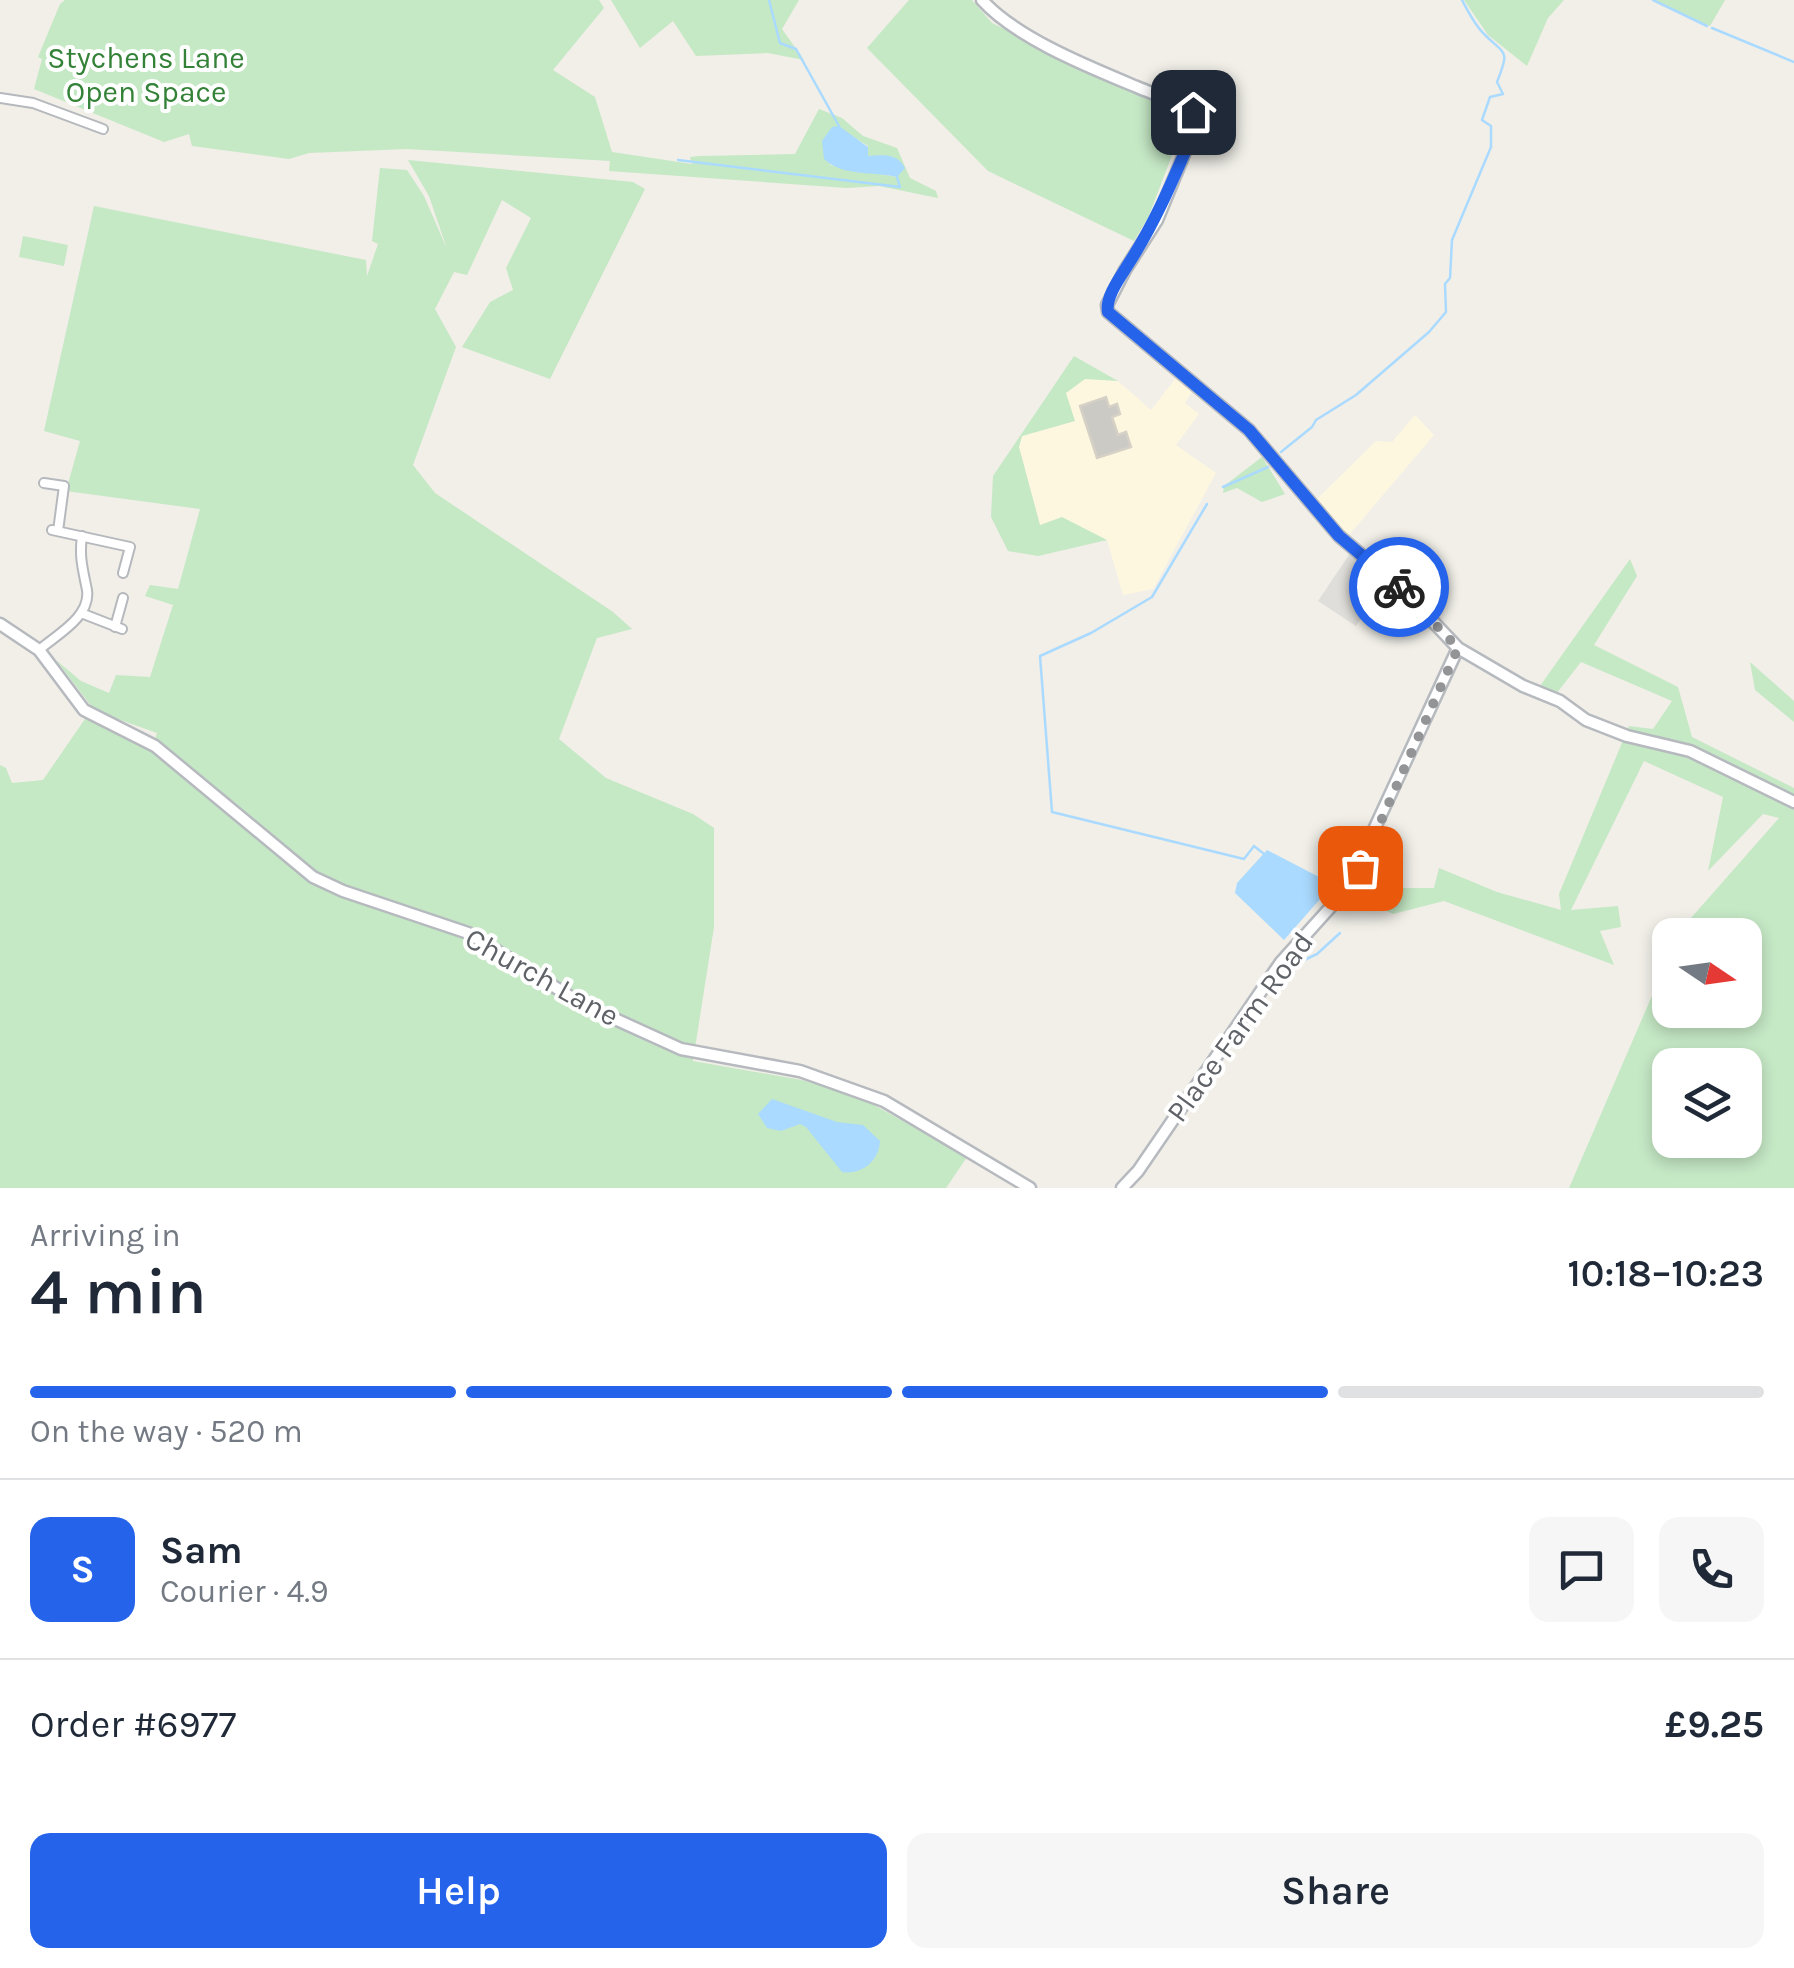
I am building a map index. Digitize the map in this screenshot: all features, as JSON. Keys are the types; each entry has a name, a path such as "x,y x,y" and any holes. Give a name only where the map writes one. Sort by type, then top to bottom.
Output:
{"street":[{"path":"982,0 999,19 1199,118 1157,220 1106,304 1108,312 1249,430 1339,536 1404,591 1458,648 1523,686 1560,700 1586,720 1628,736 1690,751 1794,802"},
{"path":"0,98 33,104 103,130"},
{"path":"44,483 64,486 55,531 130,547"},
{"path":"39,650 82,613 87,598 80,569 82,536"},
{"path":"123,573 133,536"},
{"path":"82,613 119,628 123,598"},
{"name":"Church Lane","path":"0,624 39,650 84,710 154,746 313,877 468,933 582,1004 681,1049 800,1071 884,1101 1030,1188"},
{"name":"Place Farm Road","path":"1122,1188 1281,962 1346,890 1458,648"}],"shaded area":[{"path":"1179,374 1195,387 1185,403 1199,414 1176,445 1216,473 1153,589 1123,595 1107,540 1040,525 1019,447 1022,436 1074,421 1065,393 1086,378 1118,381 1151,410"},
{"path":"1415,415 1434,435 1349,535 1310,506 1376,441 1392,442"},
{"path":"1351,552 1386,581 1356,626 1318,601"}],"green space":[{"name":"Stychens Lane Open Space","path":"65,0 599,0 604,8 553,70 595,97 612,152 692,164 690,157 699,156 795,154 819,109 842,118 863,136 897,148 910,178 936,191 938,198 879,186 847,188 609,171 610,161 407,149 309,153 289,159 192,146 189,134 164,142 34,89 42,59 38,57","holes":["844,131 868,146 868,156 897,177 830,165"]},
{"path":"611,0 799,0 782,29 804,60 768,53 696,56 673,21 640,48"},
{"path":"909,0 972,0 992,23 1187,116 1148,218 1134,241 988,171 867,48"},
{"path":"1464,0 1564,0 1548,18 1527,66 1488,35"},
{"path":"1652,0 1725,0 1710,26"},
{"path":"408,160 633,182 645,189 550,379 462,347 490,302 513,290 506,268 531,218 502,200 467,275 454,272 435,309 456,347 413,465 435,493 613,612 632,629 597,638 559,739 606,778 693,814 714,828 714,927 693,1061 802,1080 858,1096 967,1157 946,1188 0,1188 0,765 6,768 12,783 43,780 87,716 155,739 157,733 95,711 56,660 81,681 109,693 116,675 150,677 173,605 145,596 150,585 178,589 200,509 66,491 80,441 44,431 94,206 366,260 367,276 378,244 372,241 380,168 407,170 424,196 447,249 429,196"},
{"path":"23,236 68,245 64,266 19,257"},
{"path":"1074,356 1118,381 1085,379 1066,393 1075,421 1022,436 1019,447 1040,525 1062,517 1107,540 1038,556 1008,551 991,517 993,476"},
{"path":"1262,457 1285,494 1262,502 1237,488 1223,493 1224,486"},
{"path":"1630,559 1637,576 1594,645 1678,687 1692,737 1794,788 1794,1188 1569,1188 1652,996 1652,1028 1762,1028 1762,918 1691,918 1779,818 1763,814 1708,871 1723,797 1644,761 1571,910 1618,906 1621,927 1600,931 1614,965 1444,901 1393,914 1352,895 1360,878 1399,888 1434,888 1439,868 1497,892 1561,910 1559,894 1629,726 1653,729 1672,701 1581,662 1556,694 1540,686"},
{"path":"1750,662 1794,701 1794,722 1755,690"}],"water":[{"path":"839,126 868,147 868,156 894,157 905,168 897,177 832,165 824,159 822,141 832,127"},
{"path":"1267,850 1321,878 1321,898 1284,940 1235,893 1237,883"},
{"path":"772,1099 837,1122 863,1125 880,1141 876,1155 863,1169 842,1172 806,1127 800,1124 781,1131 767,1128 758,1114"}],"building":[{"path":"1106,397 1109,407 1117,404 1120,414 1112,417 1118,435 1126,432 1131,447 1097,458 1080,406"}],"waterway":[{"path":"769,0 780,43 796,49 839,126"},
{"path":"1281,452 1316,420 1356,395 1429,332 1446,312 1445,284 1450,278 1452,240 1491,147 1491,126 1482,120 1490,97 1503,94 1497,82 1504,54 1477,26 1462,0"},
{"path":"1653,0 1707,26"},
{"path":"1712,28 1794,62"},
{"path":"678,160 900,187 897,177"},
{"path":"1223,487 1268,467"},
{"path":"1207,504 1152,597 1091,633 1040,656 1052,812 1244,859 1254,846 1264,854"},
{"path":"1298,963 1317,954 1340,933"}],"way so far":[{"path":"1360,868 1419,728 1458,648 1399,587"}],"route":[{"path":"1193,112 1198,122 1157,220 1106,304 1108,312 1249,430 1273,455 1310,506 1364,560 1399,587"}]}
